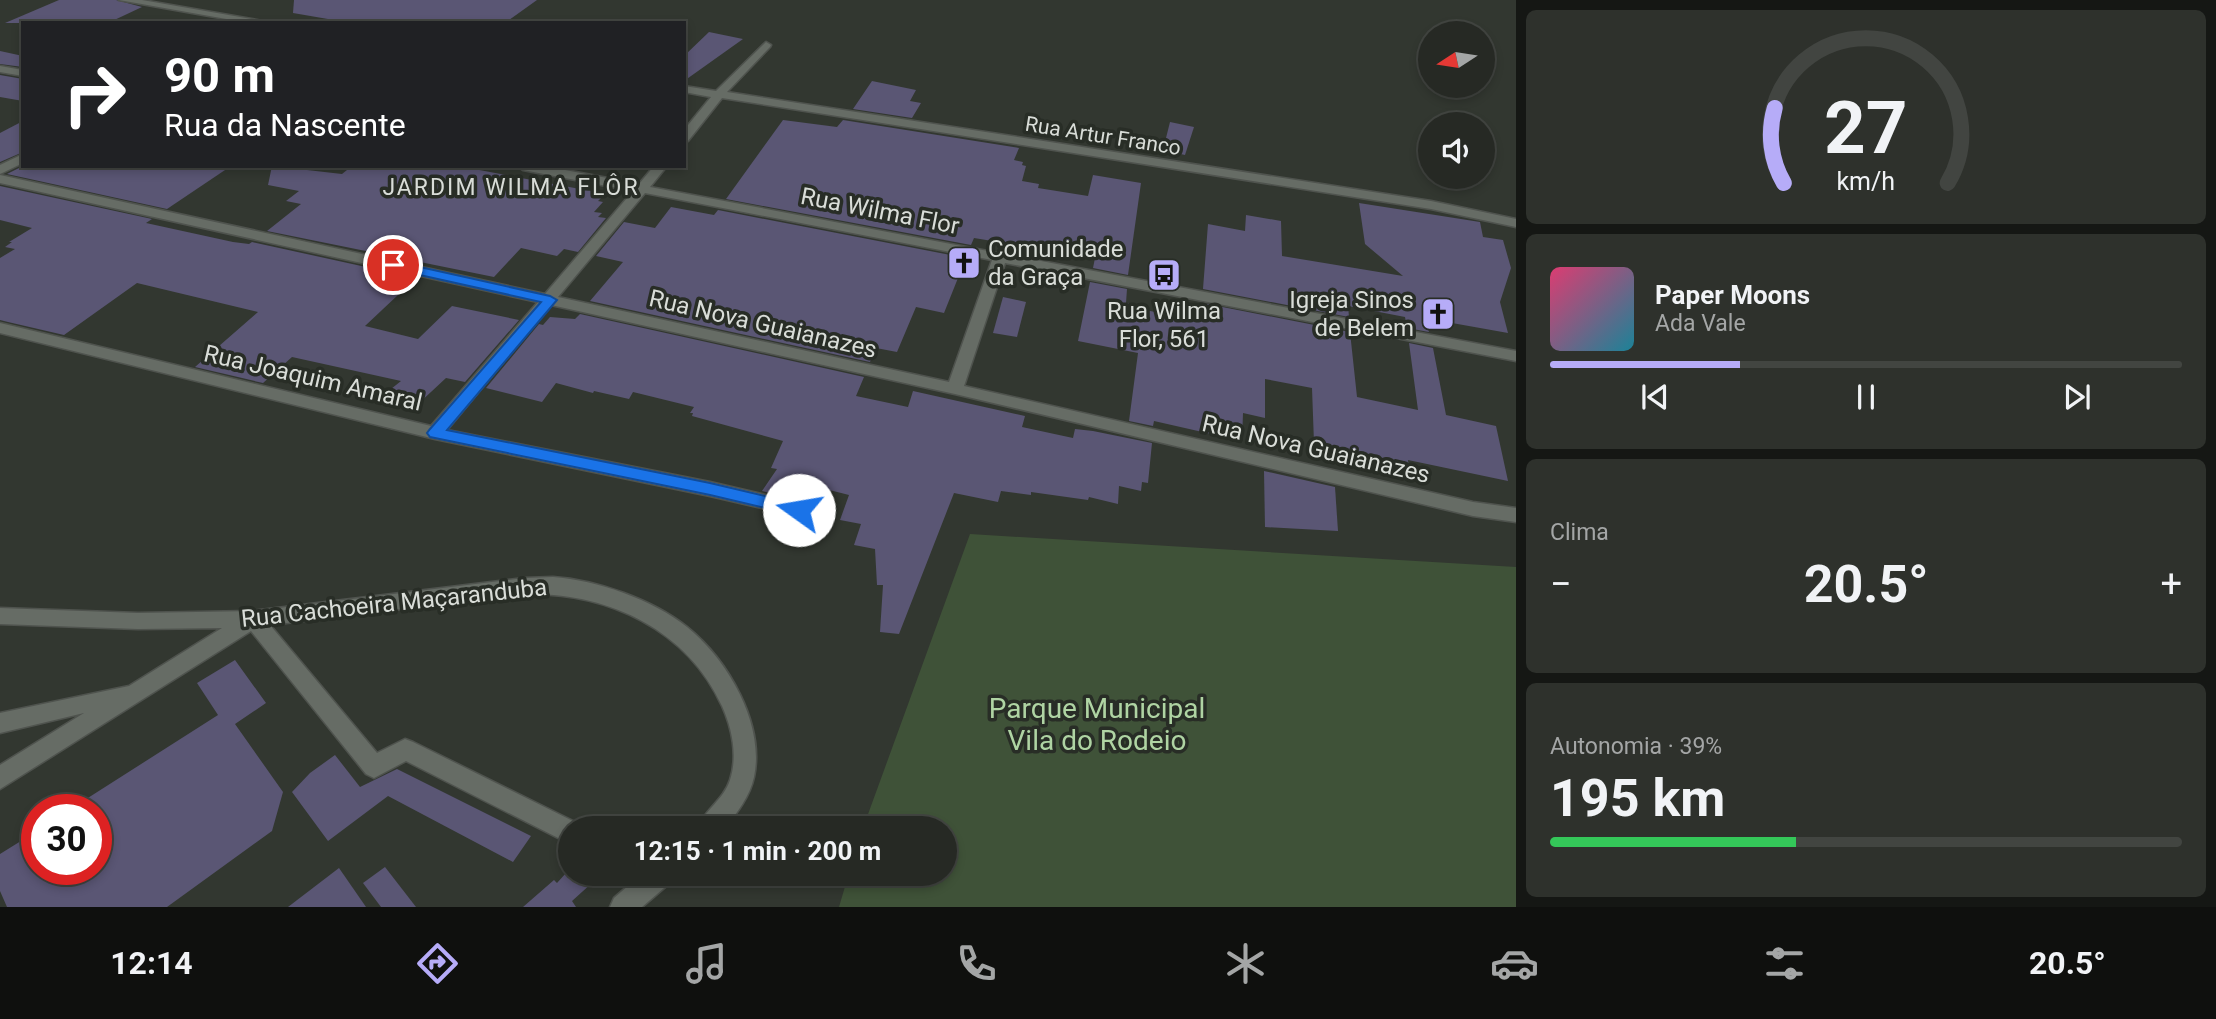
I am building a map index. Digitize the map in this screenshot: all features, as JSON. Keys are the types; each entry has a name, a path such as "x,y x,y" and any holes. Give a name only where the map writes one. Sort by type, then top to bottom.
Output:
{"street":[{"path":"124,0 256,21"},
{"path":"686,135 719,94 766,45"},
{"path":"0,69 21,73"},
{"name":"Rua Artur Franco","path":"686,89 1431,205 1516,223"},
{"path":"0,170 21,159"},
{"name":"Rua Wilma Flor","path":"534,168 1516,356"},
{"path":"435,433 659,168"},
{"name":"Rua Nova Guaianazes","path":"0,178 955,389 1473,509 1516,515"},
{"path":"955,389 1000,258"},
{"name":"Rua Joaquim Amaral","path":"0,328 435,433 710,489 822,515"},
{"name":"Rua Cachoeira Maçaranduba","path":"0,617 138,621 253,620 479,590 562,585 606,597 665,622 692,645 710,667 733,705 741,730 744,755 742,779 727,809 720,816"},
{"path":"0,778 253,620 374,767 405,749 558,826"},
{"path":"0,723 139,691"},
{"path":"623,907 645,886"}],"green space":[{"name":"Parque Municipal Vila do Rodeio","path":"970,534 1516,567 1516,907 839,907 845,886 957,886 957,816 867,816"}],"building":[{"path":"59,0 116,0 142,7 112,21 5,23"},
{"path":"294,0 537,0 508,21 339,21 293,13"},
{"path":"709,32 743,39 686,80 686,54"},
{"path":"0,51 21,56 21,67 0,64"},
{"path":"0,75 21,79 21,101 0,97"},
{"path":"872,81 916,90 910,101 921,103 912,118 853,109"},
{"path":"783,120 837,127 843,120 1019,148 1014,160 1023,162 1022,165 1026,166 1022,181 1039,184 1038,188 1088,196 1093,175 1141,183 1128,275 1093,268 1095,258 974,238 971,245 726,199"},
{"path":"21,122 21,153 0,162 0,133"},
{"path":"1170,122 1194,127 1185,155 1163,150"},
{"path":"21,167 228,168 167,209 7,174"},
{"path":"272,168 342,174 350,168 469,168 596,192 594,194 603,196 598,201 603,202 594,212 602,213 598,217 606,218 578,252 564,249 557,256 521,248 494,277 267,231 301,204 286,201 299,191 268,185"},
{"path":"0,186 152,219 146,223 233,242 252,242 416,278 365,326 418,339 452,306 519,320 465,382 446,378 417,405 386,393 401,381 292,357 263,383 195,367 258,312 137,283 64,335 0,320 0,258 15,249 5,247 12,242 9,242 32,228 0,220"},
{"path":"1359,203 1480,222 1483,237 1503,240 1511,268 1500,302 1508,333 1424,318 1429,332 1407,328 1405,317 1348,306 1349,317 1203,289 1208,224 1245,231 1246,215 1281,221 1282,256 1403,276 1365,244"},
{"path":"671,207 714,215 718,210 966,258 944,313 916,307 897,352 876,348 870,362 590,301 623,262 596,256 624,222 655,228"},
{"path":"1090,282 1127,289 1126,303 1140,306 1140,309 1201,321 1202,303 1350,332 1357,397 1418,410 1409,343 1433,348 1446,415 1496,426 1508,481 1408,460 1410,478 1386,472 1383,458 1314,443 1312,388 1265,379 1265,418 1243,413 1242,441 1154,421 1153,426 1129,421 1138,353 1078,341"},
{"path":"1003,297 1026,302 1017,337 993,333"},
{"path":"580,314 864,377 856,396 908,407 913,391 1025,416 1022,427 1073,438 1075,429 1093,431 1152,443 1148,483 1142,482 1141,491 1119,486 1118,504 1089,497 1088,500 1031,492 1031,495 1001,491 998,502 954,493 899,634 880,632 883,585 877,585 875,549 854,545 861,524 840,520 849,495 798,482 786,497 762,491 777,469 771,468 783,441 692,416 693,413 690,413 694,407 633,392 629,399 556,383 542,402 486,388 539,324 543,325 550,317 575,319"},
{"path":"1264,471 1335,487 1338,531 1265,527"},
{"path":"235,660 266,703 235,724 283,792 272,831 167,907 7,907 0,891 0,854 21,841 21,885 112,885 112,794 94,794 218,715 197,683"},
{"path":"335,755 360,787 397,769 531,836 513,862 388,796 328,841 292,792 310,773"},
{"path":"385,867 416,907 381,907 363,883"},
{"path":"339,868 366,907 288,907"},
{"path":"554,880 558,886 589,886 572,901 576,907 523,907"}],"place":[{"name":"Comunidade da Graça","path":"964,263"},
{"name":"Rua Wilma Flor, 561","path":"1164,275"},
{"name":"Igreja Sinos de Belem","path":"1438,314"}],"district":[{"name":"JARDIM WILMA FLÔR","path":"511,187"}],"route":[{"path":"393,265 550,300 435,433 710,489 799,510"}]}
